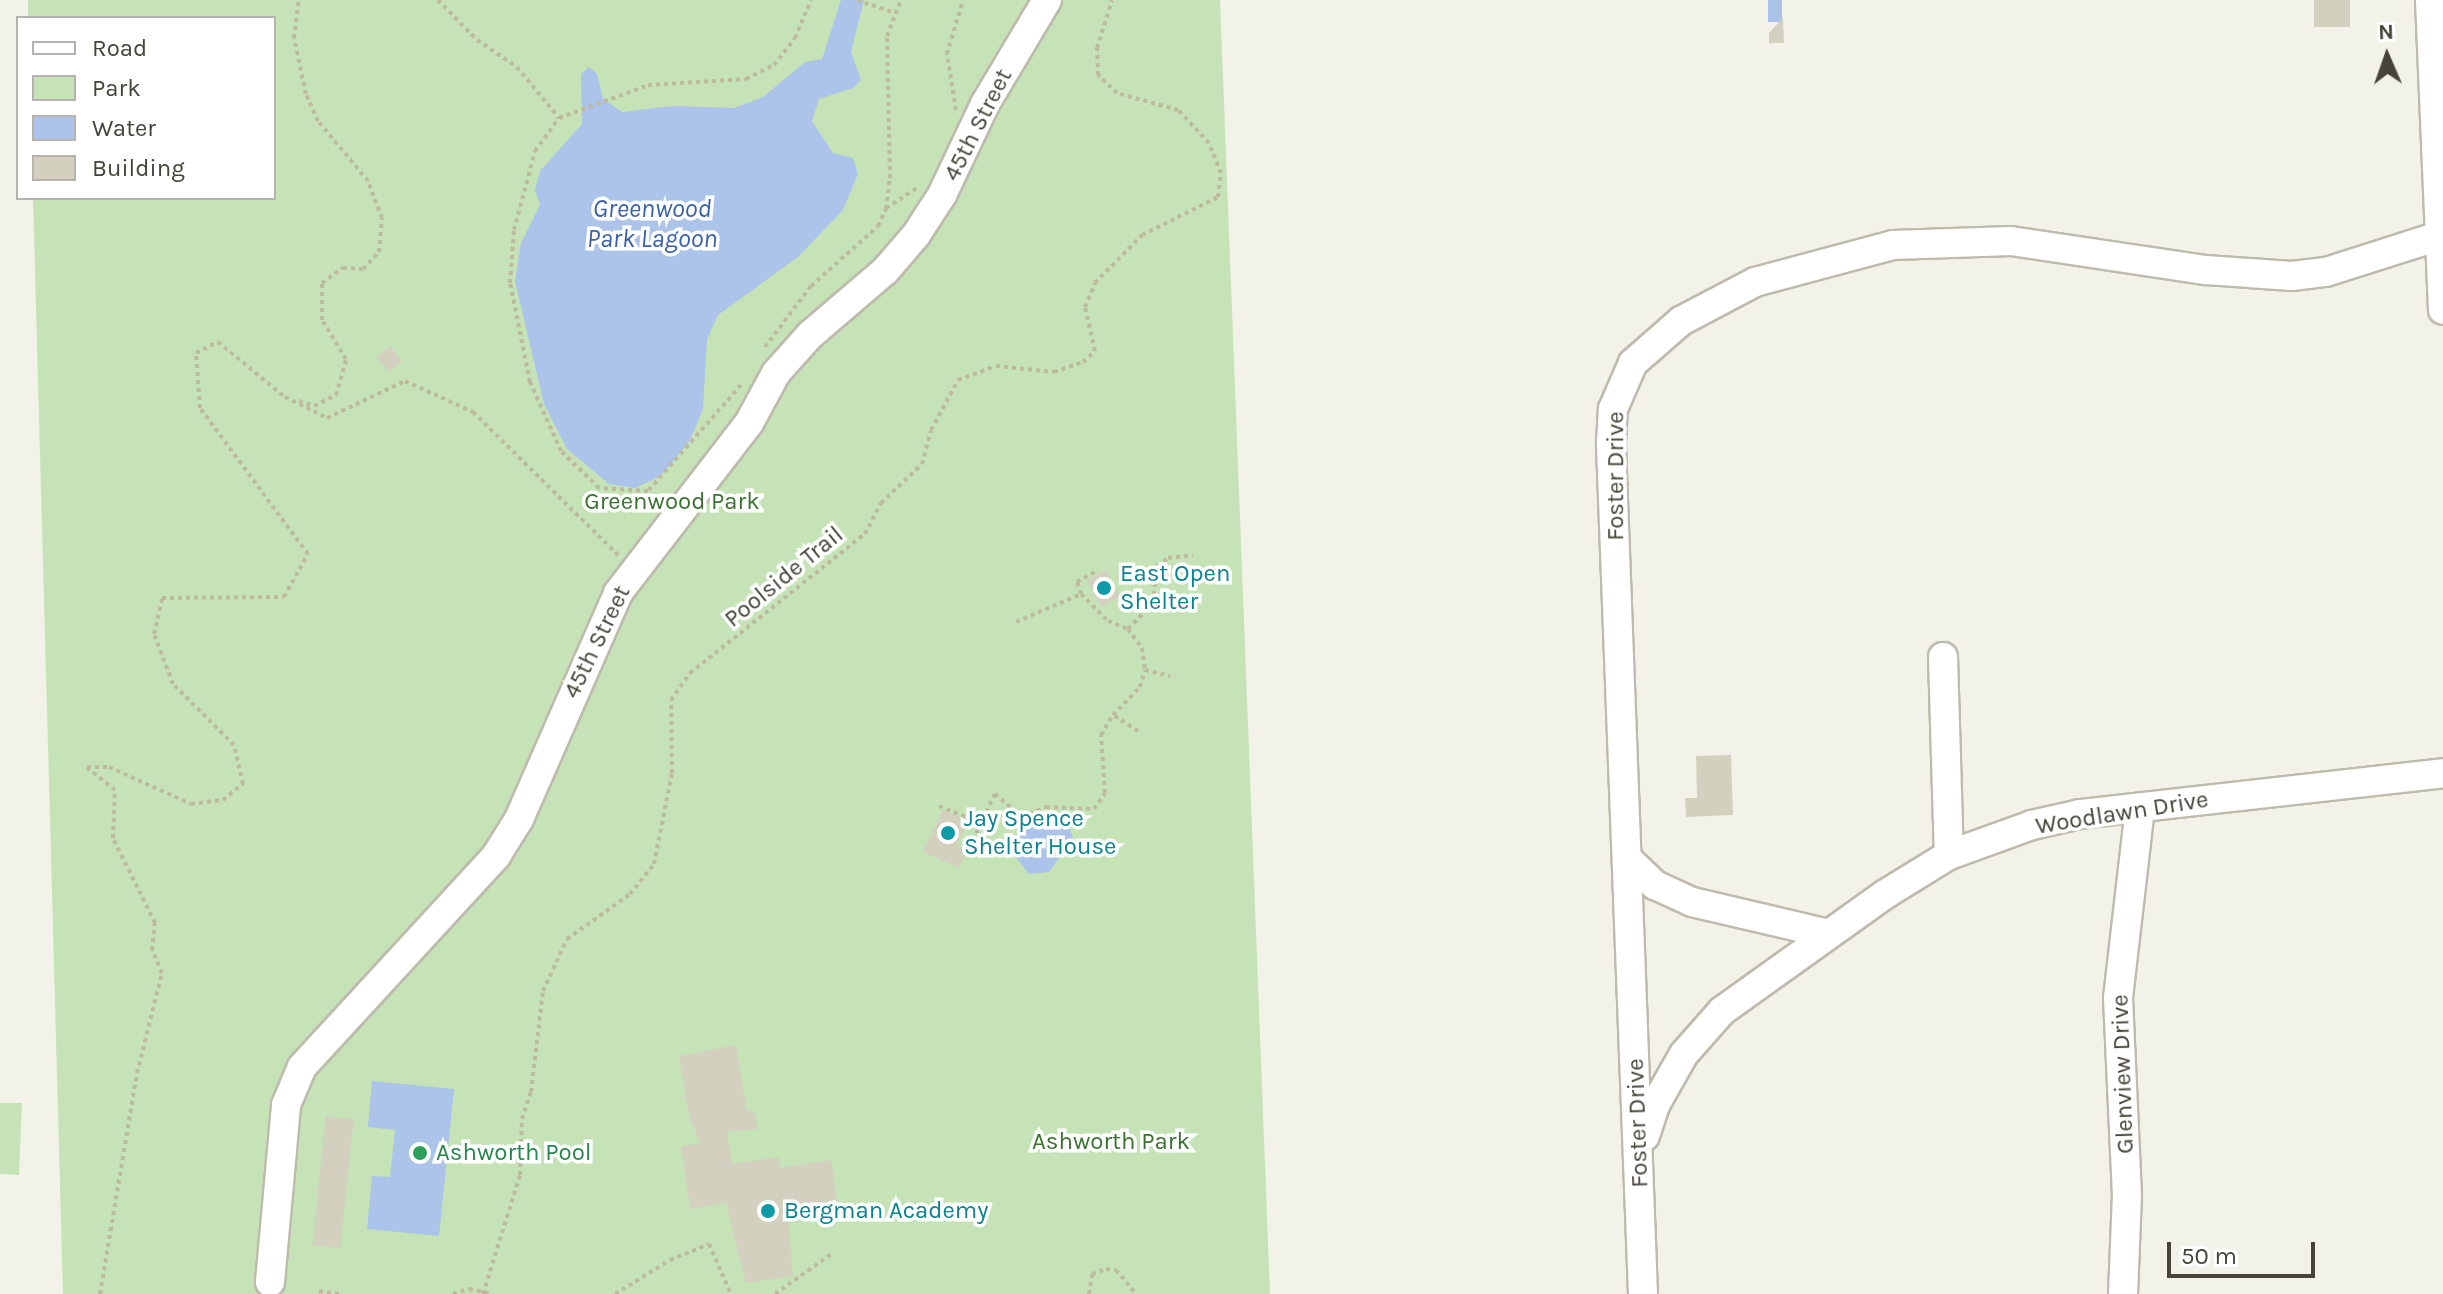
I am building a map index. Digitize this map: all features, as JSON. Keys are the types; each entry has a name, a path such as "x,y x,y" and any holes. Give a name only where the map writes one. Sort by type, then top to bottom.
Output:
{"street":[{"name":"45th Street","path":"270,1282 286,1105 302,1067 496,856 519,819 588,652 634,570 749,423 776,373 810,335 885,271 916,235 942,195 985,104 1047,0"},
{"path":"2430,0 2443,310"},
{"name":"Foster Drive","path":"1643,1294 1630,861 1611,444 1621,385 1649,344 1717,299 1755,282 1893,245 2011,241 2259,277 2326,272 2439,236"},
{"path":"1943,657 1949,855"},
{"name":"Woodlawn Drive","path":"1639,1154 1655,1105 1684,1054 1722,1011 1828,934 1949,855 2032,825 2140,807 2443,773"},
{"name":"Glenview Drive","path":"2123,1294 2127,1196 2118,998 2140,807"},
{"path":"1630,861 1655,885 1692,902 1828,934"}],"path":[{"path":"285,397 314,406 336,395 346,359 322,320 322,283 343,268 363,269 379,252 382,218 368,181 318,121 306,94 294,38 299,0"},
{"path":"438,0 477,40 517,67 559,118"},
{"path":"743,383 648,491 599,488 561,451 530,382 509,262 535,151 559,118 648,85 746,79 774,65 795,38 811,0"},
{"path":"857,0 895,13"},
{"path":"759,357 784,317 878,226 886,209 890,178 884,77 895,13 901,0"},
{"path":"957,124 947,54 963,0"},
{"name":"Poolside Trail","path":"484,1293 520,1175 522,1119 531,1092 543,991 567,939 630,894 654,864 672,773 671,700 690,673 865,534 881,503 922,464 931,430 958,380 996,366 1054,372 1083,362 1095,351 1085,307 1095,283 1142,235 1218,197 1221,173 1209,143 1178,110 1117,93 1098,75 1097,48 1112,0"},
{"path":"886,209 926,181"},
{"path":"100,1294 137,1073 162,973 152,950 155,923 113,838 115,790 87,767 109,767 191,804 223,800 243,784 234,745 173,684 154,634 162,598 284,597 308,554 200,408 196,353 218,342 285,397 327,418 405,381 473,412 634,570"},
{"path":"1128,629 1153,603 1157,566 1168,558 1193,555"},
{"path":"969,848 995,794 1022,817 1046,807 1094,809 1105,793 1098,746 1113,715 1140,687 1145,670 1142,648 1128,629 1108,621 1081,594 1077,582 1098,570"},
{"path":"1016,622 1081,594"},
{"path":"1145,670 1170,676"},
{"path":"1113,715 1138,731"},
{"path":"939,806 981,823"},
{"path":"615,1294 670,1260 709,1244 731,1294"},
{"path":"775,1294 833,1253"},
{"path":"1089,1294 1092,1274 1106,1269 1116,1270 1136,1294"},
{"path":"319,1291 340,1294"},
{"path":"453,1294 493,1294"}],"green space":[{"name":"Greenwood Park","path":"28,0 1220,0 1270,1294 63,1294 33,200 276,200 276,16 28,16"},
{"path":"0,1103 22,1103 19,1175 0,1174"}],"water":[{"name":"Greenwood Park Lagoon","path":"841,0 864,0 851,52 861,80 853,88 819,99 812,121 833,153 853,158 858,174 843,210 798,257 718,315 707,339 703,409 690,440 672,463 659,477 635,488 609,484 567,449 544,404 515,281 521,243 540,205 535,190 540,171 582,124 581,74 589,67 597,74 603,99 622,112 672,106 734,108 763,97 805,62 822,59"},
{"path":"1768,0 1782,0 1782,22 1768,22"},
{"path":"1050,811 1066,817 1073,839 1049,872 1029,874 1015,856 1014,839 1030,816"},
{"name":"Ashworth Pool","path":"372,1081 454,1089 439,1236 367,1229 372,1176 390,1177 395,1130 368,1127"}],"building":[{"path":"2314,0 2350,0 2350,27 2314,27"},
{"path":"1783,18 1784,43 1769,43 1769,33"},
{"path":"390,346 402,361 389,371 377,357"},
{"name":"East Open Shelter","path":"1106,570 1120,596 1101,607 1087,580"},
{"path":"1731,755 1733,815 1686,817 1685,798 1697,798 1696,756"},
{"name":"Jay Spence Shelter House","path":"943,809 969,821 957,845 967,850 959,868 923,852"},
{"name":"Bergman Academy","path":"736,1045 747,1110 754,1112 758,1129 727,1132 732,1164 779,1157 780,1168 831,1160 838,1207 788,1214 793,1276 746,1283 726,1203 690,1209 681,1146 701,1143 690,1121 679,1056"},
{"path":"326,1116 354,1119 340,1248 312,1245"}],"place":[{"name":"East Open Shelter","path":"1104,588"},
{"name":"Jay Spence Shelter House","path":"948,833"},
{"name":"Ashworth Pool","path":"420,1153"},
{"name":"Bergman Academy","path":"768,1211"}],"park label":[{"name":"Ashworth Park","path":"1111,1142"}]}
